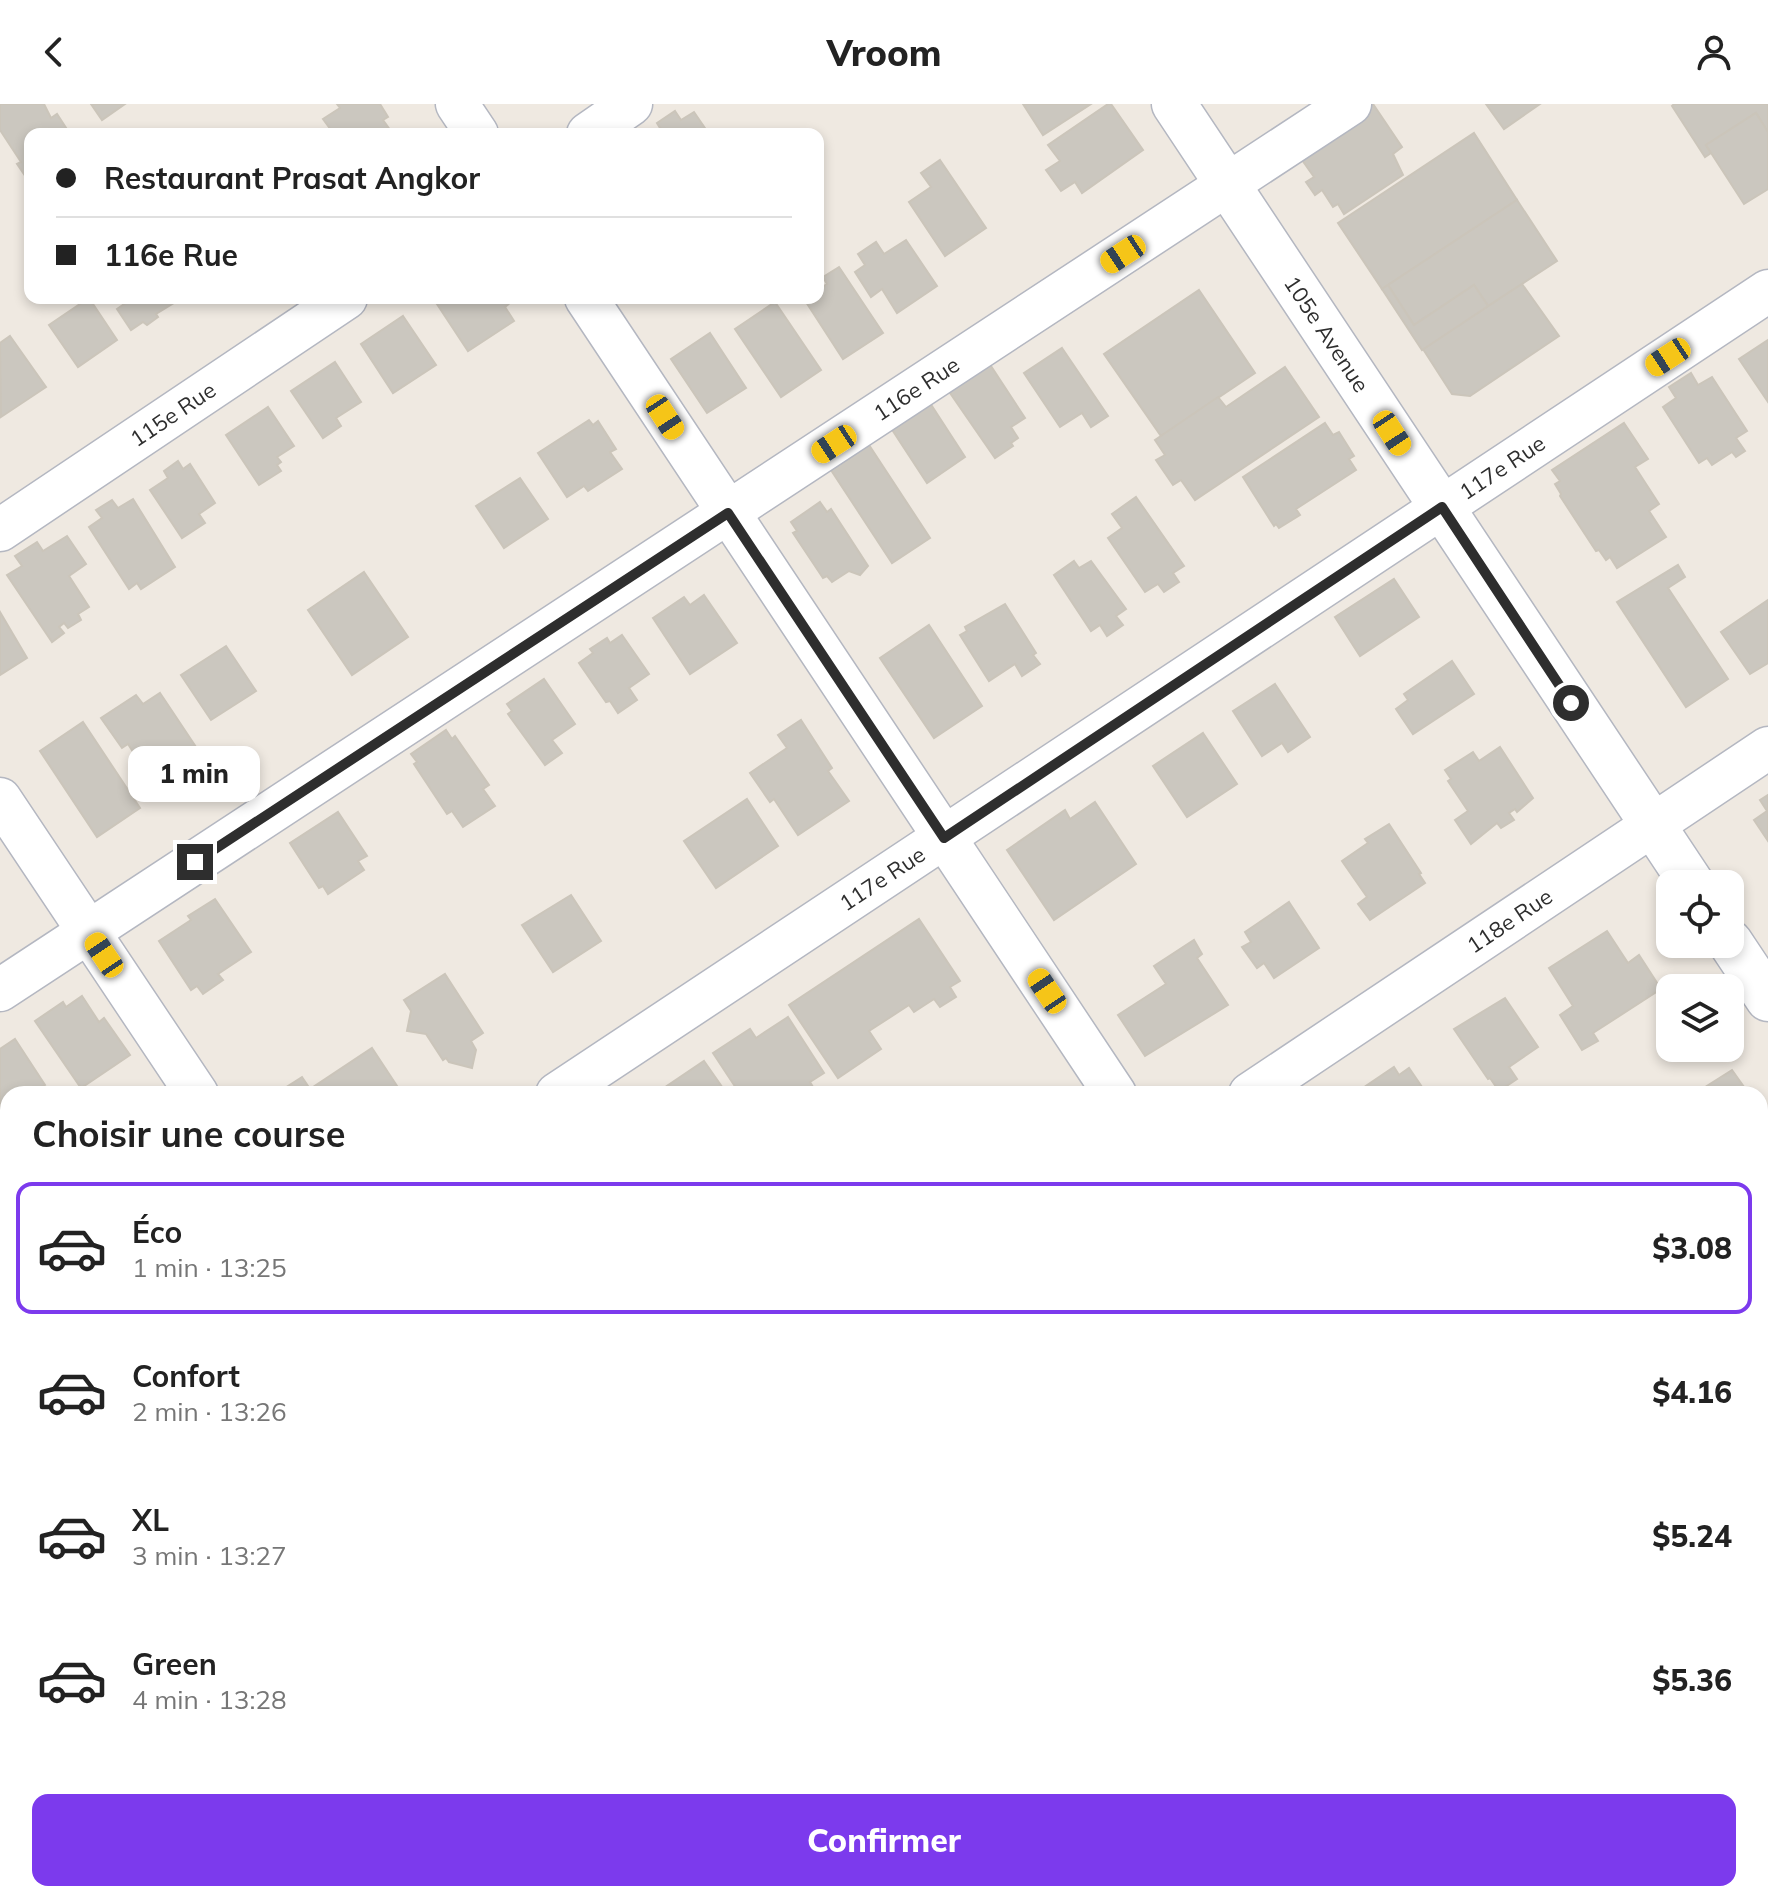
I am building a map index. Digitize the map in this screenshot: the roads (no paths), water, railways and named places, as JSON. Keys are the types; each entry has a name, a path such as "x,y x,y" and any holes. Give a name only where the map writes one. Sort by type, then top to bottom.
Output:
{"street":[{"path":"457,104 473,128"},
{"path":"597,128 631,104"},
{"name":"105e Avenue","path":"1174,104 1683,870"},
{"name":"116e Rue","path":"0,990 1350,104"},
{"name":"117e Rue","path":"569,1086 1768,291"},
{"name":"115e Rue","path":"0,530 337,304"},
{"path":"590,304 1110,1086"},
{"name":"118e Rue","path":"1262,1086 1768,748"},
{"path":"0,799 192,1086"},
{"path":"1741,958 1768,999"}]}
